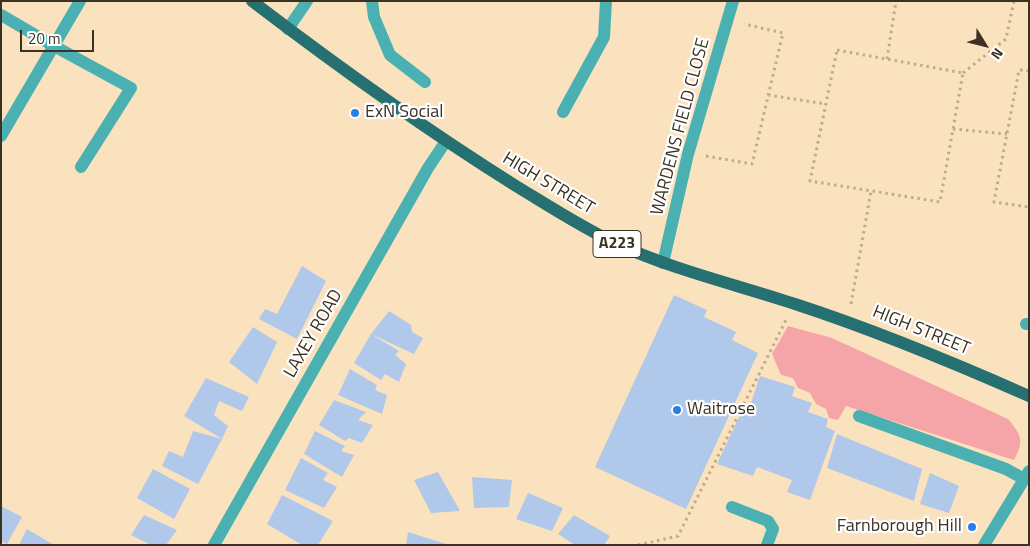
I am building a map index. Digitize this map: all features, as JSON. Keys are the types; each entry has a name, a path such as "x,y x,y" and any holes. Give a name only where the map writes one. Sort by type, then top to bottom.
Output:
{"main road":[{"name":"HIGH STREET","path":"252,1 446,140 528,193 595,233 663,263 847,321 930,353 1029,396"}],"street":[{"path":"1,136 80,1"},
{"path":"288,28 308,1"},
{"path":"372,1 374,17 390,55 425,82"},
{"path":"563,112 604,37 606,1"},
{"name":"WARDENS FIELD CLOSE","path":"663,263 688,154 734,1"},
{"path":"1,15 131,88 81,167"},
{"name":"LAXEY ROAD","path":"214,545 446,140"},
{"path":"859,416 1026,475 984,545"},
{"path":"732,507 768,521 773,529 767,545"}],"path":[{"path":"887,59 896,1"},
{"path":"962,73 837,50 810,181 940,202 962,73 1006,39 1014,1"},
{"path":"688,154 752,164 784,33 729,20"},
{"path":"1029,71 1019,70 994,202 1029,207"},
{"path":"768,95 826,104"},
{"path":"953,128 1007,134"},
{"path":"847,321 870,191"},
{"path":"638,545 678,536 794,303"}],"shaded area":[{"path":"788,326 832,338 1008,419 1020,438 1019,448 1014,460 846,406 838,420 829,418 826,409 816,404 810,393 798,388 793,378 781,375 772,354"}],"building":[{"path":"302,266 326,281 297,339 259,319 265,309 277,314"},
{"name":"Waitrose","path":"674,295 707,310 704,317 736,332 732,340 758,353 686,509 595,467"},
{"path":"389,311 411,325 412,332 423,338 414,354 371,334"},
{"path":"253,327 277,342 257,384 229,362"},
{"path":"371,334 399,351 395,355 406,364 399,382 385,374 381,380 354,363"},
{"path":"350,369 377,385 375,390 387,395 382,414 338,395"},
{"path":"760,376 795,387 792,396 812,403 808,412 828,419 826,427 835,431 810,500 787,492 792,480 757,467 753,476 717,464 742,411 748,412"},
{"path":"206,378 249,397 242,411 219,401 214,415 228,426 222,439 184,416"},
{"path":"334,400 366,412 358,420 373,425 362,443 349,438 345,441 319,425"},
{"path":"193,431 222,439 198,484 162,466 169,451 183,457"},
{"path":"315,431 345,446 341,451 354,455 342,477 304,454"},
{"path":"837,434 922,469 914,501 827,468"},
{"path":"301,458 328,473 323,480 337,487 324,508 285,490"},
{"path":"153,469 190,489 174,519 137,498"},
{"path":"438,472 460,511 431,513 414,480"},
{"path":"930,473 959,486 949,513 920,504"},
{"path":"472,477 512,480 509,507 474,508"},
{"path":"528,493 563,508 552,531 516,519"},
{"path":"282,495 333,521 318,545 302,545 267,524"},
{"path":"1,506 22,517 7,544 1,541"},
{"path":"144,515 177,530 166,545 151,545 131,535"},
{"path":"574,515 610,536 604,545 575,545 558,534"},
{"path":"27,529 54,545 19,545"},
{"path":"408,532 446,544 446,545 406,545"}],"place":[{"name":"ExN Social","path":"355,113"},
{"name":"Waitrose","path":"677,410"},
{"name":"Farnborough Hill","path":"972,527"}]}
